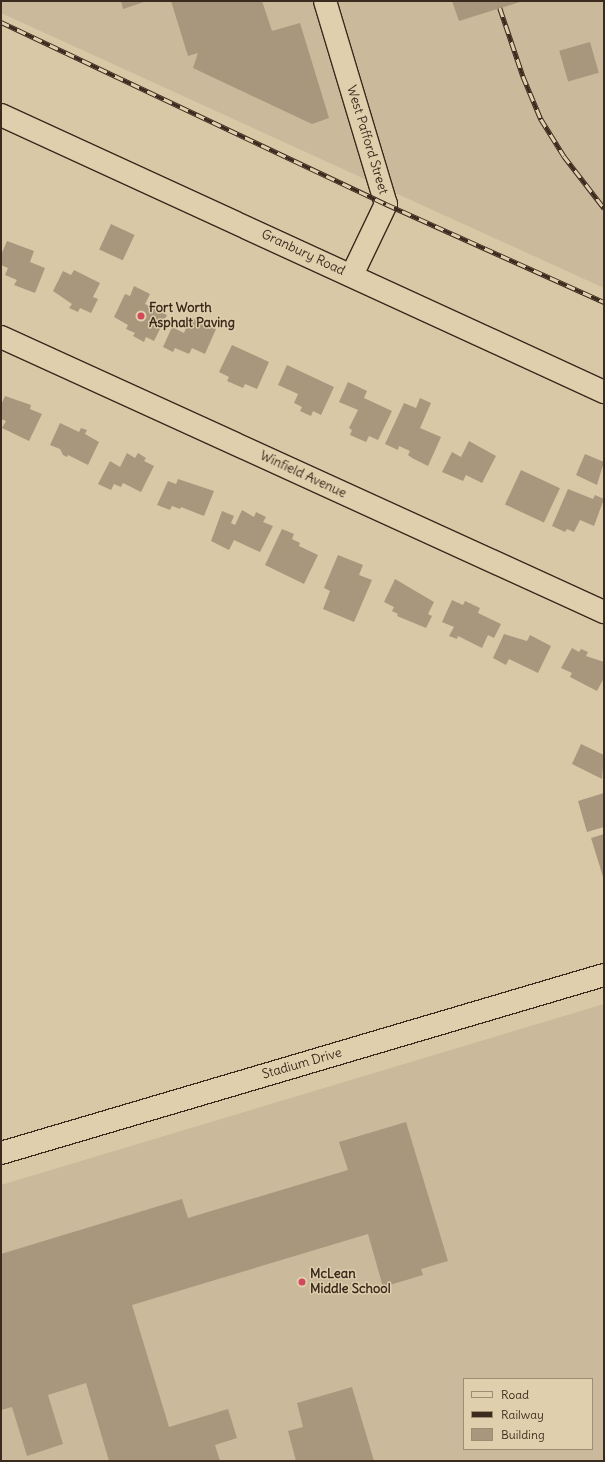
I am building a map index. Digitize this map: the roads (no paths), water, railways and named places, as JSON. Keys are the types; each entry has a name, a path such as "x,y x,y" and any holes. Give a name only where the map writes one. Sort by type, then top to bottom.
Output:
{"street":[{"name":"West Pafford Street","path":"325,1 386,204 352,275"},
{"name":"Granbury Road","path":"1,115 604,392"},
{"name":"Winfield Avenue","path":"1,337 604,612"},
{"name":"Stadium Drive","path":"1,1153 604,975"}],"railway":[{"path":"500,8 523,76 541,119 564,156 604,208"},
{"path":"1,22 386,204 604,302"}],"place":[{"name":"Fort Worth Asphalt Paving","path":"141,316"},
{"name":"McLean Middle School","path":"302,1282"}]}
